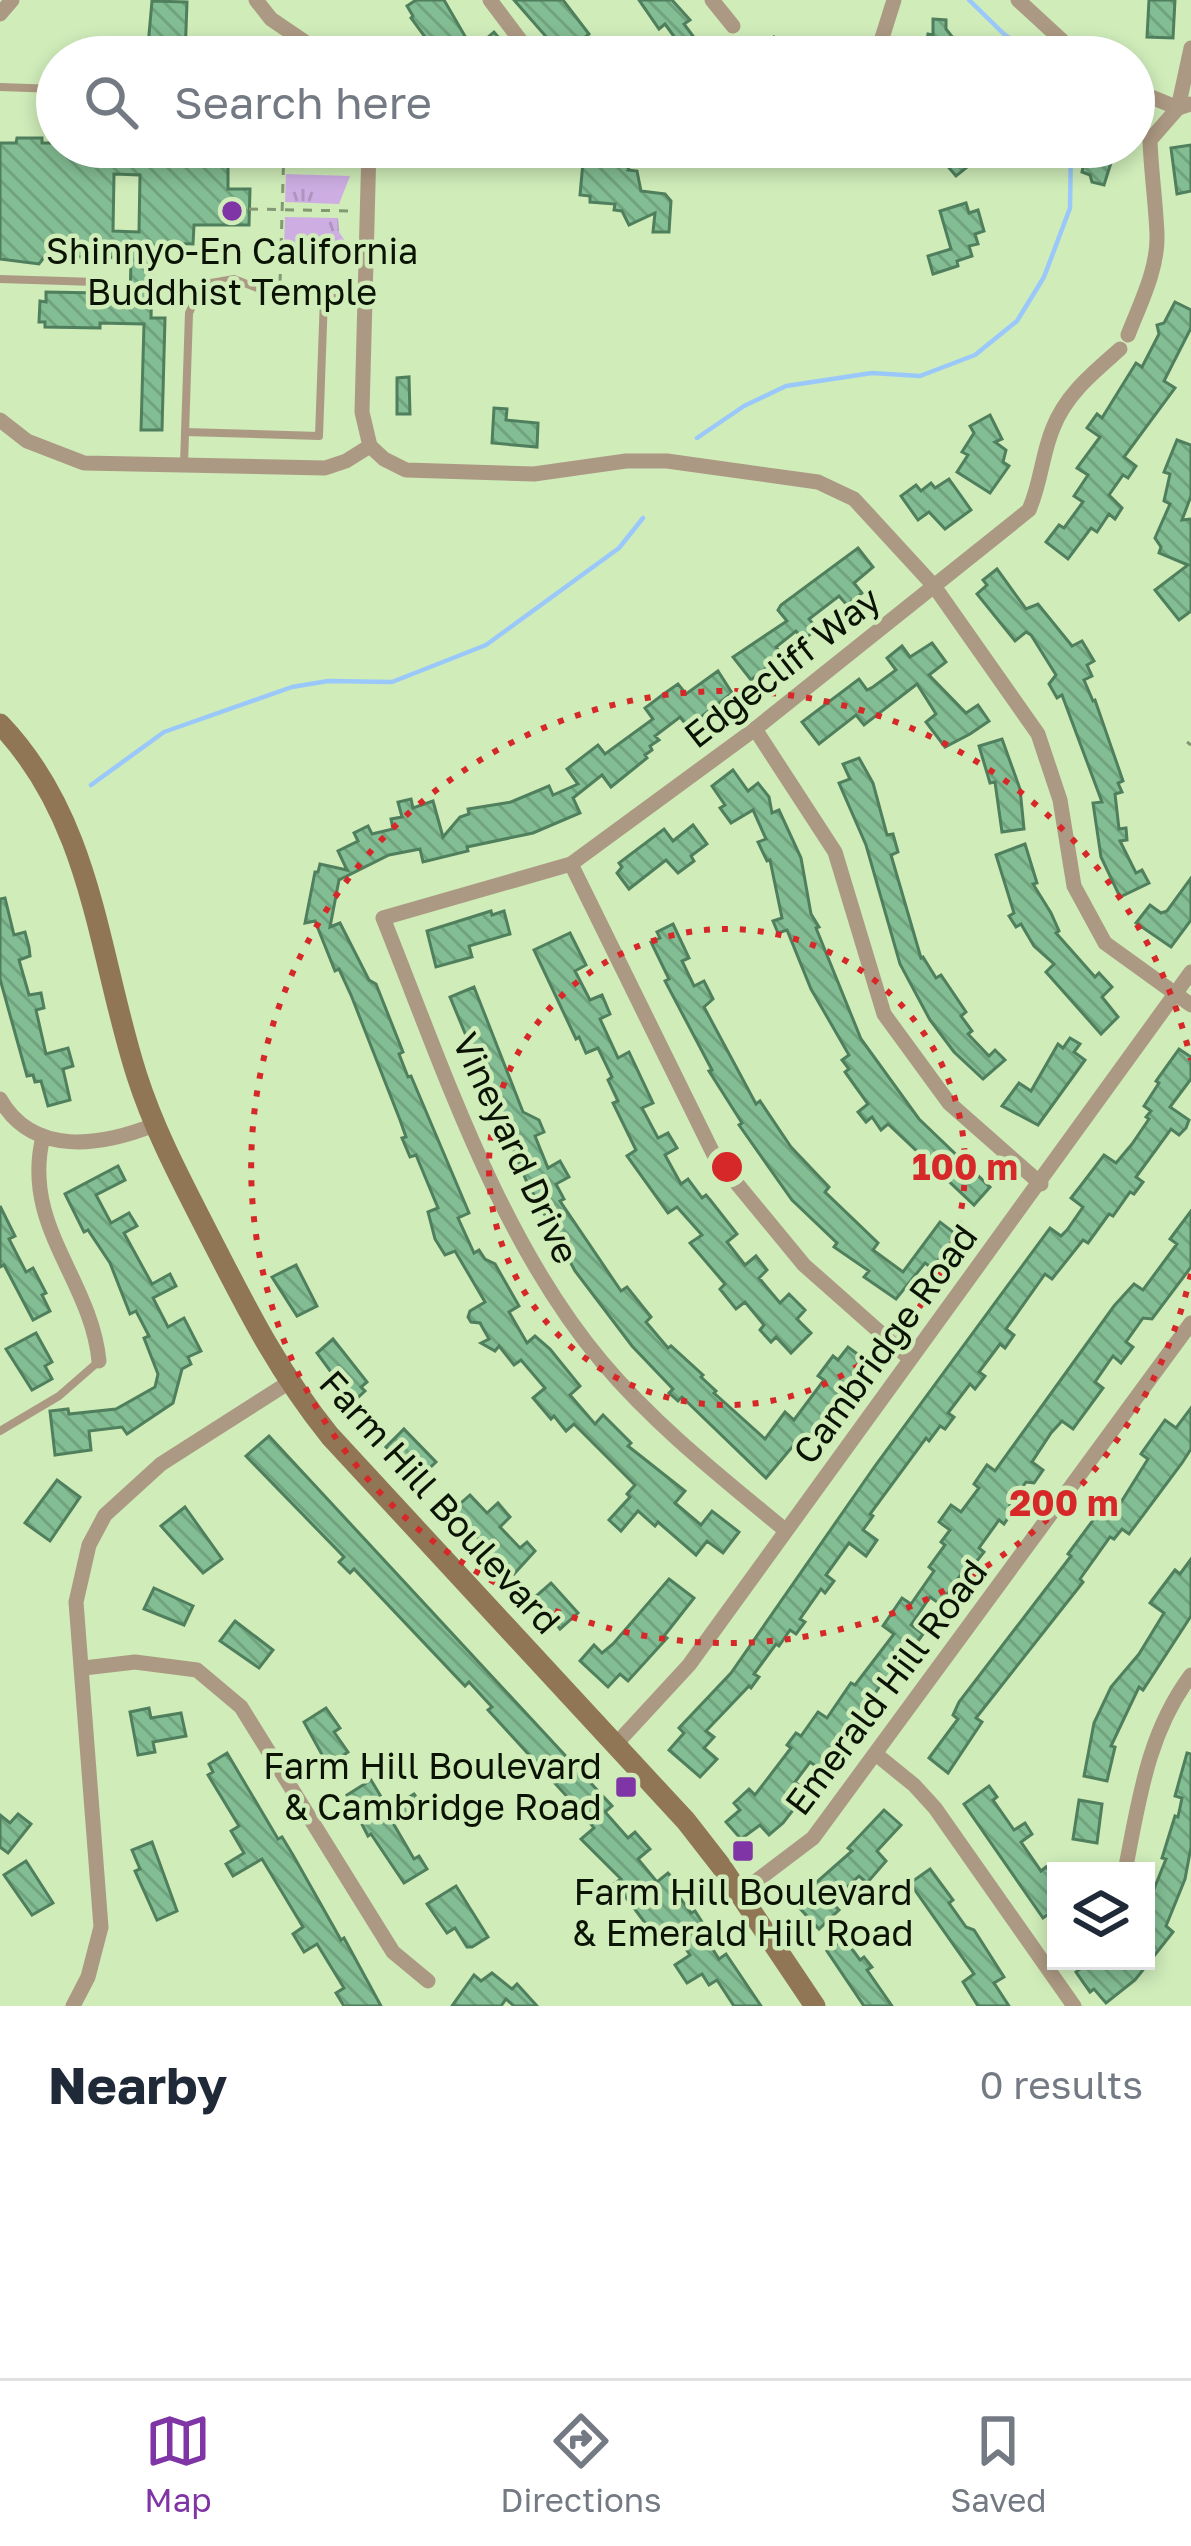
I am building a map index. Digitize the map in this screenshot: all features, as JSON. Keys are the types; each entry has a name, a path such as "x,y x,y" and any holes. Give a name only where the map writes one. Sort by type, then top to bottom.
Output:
{"main road":[{"name":"Farm Hill Boulevard","path":"0,724 54,800 87,876 136,1074 154,1125 287,1383 329,1436 686,1821 815,2006"}],"street":[{"path":"0,14 12,0"},
{"path":"256,0 271,19 296,36"},
{"path":"490,0 517,36"},
{"path":"712,0 733,26"},
{"path":"883,36 894,0"},
{"path":"1018,0 1057,36"},
{"name":"Edgecliff Way","path":"1155,135 1185,105 1191,48"},
{"path":"1155,96 1185,105"},
{"path":"368,168 362,412 370,446 395,467 417,472 533,474 626,461 667,461 818,482 854,499 934,586 1038,734 1060,800 1074,886 1105,944 1191,1005"},
{"name":"Edgecliff Way","path":"383,918 571,864 755,729 1029,510 1041,485 1052,429 1072,393 1124,342 1152,272 1157,236 1150,168"},
{"path":"0,420 27,441 84,463 326,468 370,446"},
{"path":"755,729 835,852 884,1014 949,1102 1041,1184"},
{"path":"571,864 715,1157 804,1265 909,1358"},
{"name":"Vineyard Drive","path":"383,918 460,1111 539,1276 602,1362 676,1440 785,1530"},
{"name":"Cambridge Road","path":"617,1743 689,1665 1191,972"},
{"path":"0,1099 9,1114 44,1137 75,1145 128,1136 154,1125"},
{"path":"44,1137 37,1164 38,1194 96,1333 99,1361"},
{"name":"Emerald Hill Road","path":"740,1894 813,1838 1191,1323"},
{"path":"73,2006 88,1977 101,1927 76,1602 89,1545 105,1515 161,1464 287,1383"},
{"path":"84,1668 135,1662 197,1670 241,1707 393,1952 428,1982"},
{"path":"1127,1862 1148,1756 1170,1704 1191,1675"},
{"path":"877,1755 935,1808 1075,2006"},
{"path":"1042,1965 1047,1960"}],"lane":[{"path":"0,87 36,88"},
{"path":"0,279 96,282"},
{"path":"184,466 189,313 200,290 234,279 263,293 364,299"},
{"path":"185,432 319,436 324,297"},
{"path":"0,1431 48,1403 99,1361"}],"path":[{"path":"280,287 284,168"},
{"path":"249,209 367,212"}],"green space":[{"path":"286,174 350,176 339,204 285,202"},
{"path":"285,217 338,218 339,232 351,250 284,249"}],"building":[{"path":"416,0 444,0 465,36 424,36 407,6"},
{"path":"514,0 563,0 589,34 546,36"},
{"path":"639,0 672,0 690,20 684,24 693,36 674,36 665,24 659,29"},
{"path":"1149,0 1175,0 1173,38 1147,36"},
{"path":"152,1 187,2 186,36 149,36"},
{"path":"933,19 946,20 952,36 928,36 933,35"},
{"path":"36,138 36,168 228,168 228,189 250,189 249,225 194,225 193,244 160,243 160,249 153,249 151,318 165,318 162,430 141,430 144,324 45,327 45,322 39,322 40,301 46,302 46,292 100,293 100,299 130,300 131,258 45,256 39,264 0,259 0,143","holes":["114,174 140,175 139,232 113,231"]},
{"path":"1191,145 1191,191 1177,194 1171,148"},
{"path":"582,168 637,171 641,191 665,194 671,201 669,232 653,232 655,213 629,225 622,211 614,210 615,204 590,202 590,196 580,195"},
{"path":"1083,168 1109,168 1104,185 1082,172"},
{"path":"966,203 969,213 978,210 984,231 975,234 978,244 969,246 972,256 957,261 958,266 933,274 928,256 951,249 940,211"},
{"path":"1175,302 1191,310 1191,328 1164,381 1175,388 1124,457 1136,466 1109,495 1122,508 1115,519 1109,514 1097,532 1091,528 1068,559 1046,542 1059,525 1064,528 1083,502 1074,496 1088,475 1077,468 1100,437 1087,428 1097,414 1102,418 1136,363 1142,367 1159,334 1157,325 1164,323"},
{"path":"409,377 410,414 397,414 397,378"},
{"path":"494,408 507,409 506,420 538,423 537,447 492,443"},
{"path":"990,415 1002,439 995,442 1006,450 1003,462 1009,466 990,493 957,472 968,455 962,452 974,433 970,426"},
{"path":"1177,440 1191,445 1191,496 1182,520 1191,519 1191,611 1179,620 1155,590 1188,565 1159,553 1155,538 1170,504 1164,501 1170,474 1164,472"},
{"path":"949,479 971,510 945,529 929,512 918,520 901,496 916,485 921,491"},
{"path":"858,548 873,567 854,583 862,593 847,605 839,596 809,619 817,629 803,640 796,631 776,647 782,655 751,680 733,657 787,621 778,610 781,605"},
{"path":"997,569 1026,609 1038,604 1072,646 1082,641 1094,661 1087,665 1092,676 1084,680 1123,781 1118,783 1122,792 1115,794 1119,829 1126,828 1127,840 1120,841 1136,873 1142,870 1149,883 1120,897 1101,857 1093,803 1102,802 1062,695 1057,698 1049,684 1056,675 1031,635 1026,632 1015,641 977,594 987,585 983,580"},
{"path":"932,643 946,662 929,675 966,713 978,705 989,721 970,734 945,747 926,722 936,714 917,684 864,725 856,715 819,744 802,722 859,679 867,690 896,670 887,658 902,646 910,657"},
{"path":"718,671 732,693 688,727 680,717 655,736 659,740 650,746 647,758 611,787 602,775 573,798 580,813 533,833 423,862 420,849 389,855 339,880 330,927 340,923 369,980 376,984 408,1077 469,1213 458,1218 474,1253 479,1250 495,1264 519,1306 509,1312 527,1343 535,1336 550,1349 580,1386 570,1395 595,1424 603,1415 631,1443 628,1446 685,1491 675,1503 701,1525 712,1511 739,1532 723,1553 707,1541 696,1555 638,1511 621,1531 609,1520 635,1485 574,1424 566,1431 554,1416 551,1419 533,1398 545,1388 521,1360 514,1365 499,1346 495,1351 481,1343 489,1339 480,1323 468,1317 485,1302 455,1251 445,1255 435,1239 428,1212 438,1208 416,1155 410,1157 402,1138 406,1137 400,1120 351,995 339,969 335,971 315,921 305,923 320,864 347,870 338,851 358,841 354,833 368,826 372,834 393,829 391,819 402,817 398,802 411,799 413,808 433,801 443,837 460,817 469,814 468,809 511,802 549,786 553,795 578,784 567,769 598,745 605,754 653,719 645,708 678,684 686,694"},
{"path":"1002,739 1020,789 1024,829 1002,832 995,782 990,783 979,746"},
{"path":"859,758 873,783 887,835 893,834 898,852 891,855 921,958 936,978 941,975 966,1012 961,1016 972,1031 968,1034 989,1056 995,1050 1005,1060 983,1079 930,1020 900,964 866,845 839,783 850,779 843,764"},
{"path":"733,770 748,791 758,783 769,797 772,813 779,810 801,858 816,928 861,1039 919,1119 990,1187 974,1205 888,1124 881,1130 872,1117 866,1122 858,1112 868,1104 845,1072 849,1069 842,1060 849,1055 811,989 787,930 778,933 773,921 782,918 770,860 758,842 766,839 753,810 731,823 720,808 725,805 712,786"},
{"path":"693,825 707,844 691,856 694,861 678,873 666,860 629,889 617,873 622,867 619,863 664,829 673,841"},
{"path":"1025,844 1037,883 1033,884 1051,913 1056,933 1095,977 1099,973 1112,987 1102,997 1118,1017 1101,1034 1046,972 1054,964 1009,916 1014,913 996,855"},
{"path":"1191,878 1191,920 1171,947 1136,923 1150,905 1161,913 1167,911"},
{"path":"5,898 14,935 25,932 29,947 30,956 19,960 29,995 41,993 44,1008 36,1010 46,1054 68,1048 73,1066 63,1069 70,1100 48,1106 41,1081 27,1076 0,979 0,899"},
{"path":"491,911 492,915 504,911 510,934 469,946 472,957 436,967 427,931"},
{"path":"673,924 689,958 682,961 694,986 704,981 713,999 704,1007 756,1104 760,1101 791,1147 829,1187 825,1192 878,1243 873,1250 903,1272 940,1222 957,1235 932,1268 925,1263 896,1299 864,1277 869,1271 834,1247 837,1243 792,1200 739,1125 665,981 669,979 651,942 660,938 657,932"},
{"path":"570,933 586,965 575,971 590,1000 602,995 610,1014 600,1019 618,1058 629,1052 653,1103 642,1108 658,1138 668,1133 677,1148 665,1155 681,1184 688,1179 702,1198 706,1195 711,1201 737,1234 727,1242 745,1265 756,1256 767,1270 759,1278 780,1303 789,1294 805,1310 797,1319 811,1333 791,1353 776,1337 771,1342 760,1330 764,1325 745,1302 736,1309 720,1289 725,1284 690,1243 702,1235 677,1207 668,1213 627,1156 636,1150 613,1103 618,1101 608,1080 612,1077 598,1048 586,1053 579,1037 576,1039 534,950"},
{"path":"474,987 523,1112 539,1120 544,1132 535,1136 548,1168 560,1161 569,1177 556,1184 564,1199 560,1201 621,1291 627,1287 651,1317 646,1322 668,1348 703,1375 714,1393 765,1439 785,1412 794,1420 824,1380 818,1376 833,1356 838,1360 848,1347 867,1361 803,1444 798,1440 766,1478 682,1397 678,1401 669,1393 673,1389 632,1346 575,1271 526,1180 450,997"},
{"path":"1070,1038 1080,1044 1074,1052 1085,1060 1038,1125 1002,1106 1019,1083 1031,1091 1058,1044 1063,1048"},
{"path":"1179,1049 1191,1057 1191,1079 1170,1107 1189,1120 1186,1128 1179,1135 1171,1129 1136,1177 1143,1182 1134,1194 1130,1192 1113,1216 1109,1214 1088,1243 1083,1240 1052,1279 1045,1274 1006,1329 1014,1335 1005,1348 1000,1344 979,1372 985,1376 975,1389 970,1384 948,1413 954,1417 945,1429 940,1426 929,1441 926,1438 870,1514 863,1530 877,1540 866,1556 849,1543 826,1575 834,1581 825,1593 821,1589 800,1619 805,1622 796,1634 790,1630 776,1644 754,1674 759,1677 751,1688 706,1731 714,1737 704,1748 717,1759 700,1777 669,1750 684,1733 679,1728 731,1673 1050,1228 1061,1236 1067,1230 1083,1207 1071,1198 1104,1155 1116,1163 1132,1144 1149,1119 1151,1111 1144,1106 1156,1081"},
{"path":"118,1166 125,1180 96,1195 111,1223 129,1213 137,1226 124,1233 152,1284 170,1274 176,1286 153,1298 168,1327 184,1318 201,1351 188,1357 191,1364 182,1369 173,1403 127,1434 122,1427 89,1431 91,1450 55,1455 50,1411 116,1409 155,1387 158,1374 144,1338 149,1336 136,1311 130,1314 110,1263 88,1230 84,1232 65,1194"},
{"path":"0,1206 15,1236 9,1239 26,1272 33,1268 46,1293 42,1295 50,1311 33,1320 4,1265 0,1267"},
{"path":"1191,1211 1191,1267 1152,1319 1143,1318 1126,1342 1133,1347 1121,1363 1113,1356 1095,1382 1103,1388 1073,1429 1062,1421 1051,1433 1032,1462 1043,1470 1034,1483 1026,1482 1010,1505 1015,1508 1004,1524 999,1520 979,1548 984,1552 973,1566 969,1563 940,1604 930,1597 911,1625 923,1634 884,1688 880,1686 823,1771 810,1762 795,1782 807,1792 783,1823 769,1835 760,1825 741,1839 726,1822 740,1810 734,1803 749,1789 755,1795 791,1748 787,1745 796,1733 801,1736 818,1712 827,1718 851,1683 855,1685 894,1634 883,1626 902,1598 911,1604 934,1571 929,1567 950,1530 939,1522 951,1505 961,1512 979,1488 974,1484 987,1465 995,1471 1114,1306 1134,1284 1143,1290 1177,1244 1170,1239"},
{"path":"296,1265 317,1306 297,1316 272,1277"},
{"path":"36,1333 52,1362 45,1366 52,1379 32,1390 6,1349"},
{"path":"333,1339 367,1382 353,1402 317,1353"},
{"path":"1191,1408 1191,1449 1182,1463 1129,1534 1122,1529 1114,1539 1110,1537 1080,1579 1083,1582 976,1718 982,1722 948,1773 929,1758 958,1719 953,1715 959,1702 1108,1500 1118,1507 1148,1459 1141,1454 1165,1420 1176,1428"},
{"path":"404,1429 436,1462 419,1478 386,1447"},
{"path":"269,1436 612,1806 605,1812 628,1838 635,1832 650,1849 638,1859 657,1882 668,1873 680,1887 675,1891 691,1913 695,1911 704,1925 699,1928 719,1959 726,1954 761,2006 734,2006 717,1980 709,1985 702,1974 687,1983 675,1965 690,1955 673,1930 658,1940 615,1883 621,1879 581,1839 594,1828 583,1814 488,1710 492,1707 469,1682 465,1686 354,1569 350,1573 339,1562 344,1557 246,1456"},
{"path":"57,1480 80,1497 50,1541 25,1523"},
{"path":"470,1495 487,1513 498,1503 510,1517 500,1527 520,1548 527,1542 535,1551 514,1574 453,1510"},
{"path":"185,1507 222,1559 203,1573 161,1526"},
{"path":"1191,1559 1191,1616 1143,1690 1139,1687 1111,1746 1115,1747 1107,1781 1084,1776 1094,1723 1111,1687 1164,1613 1150,1603 1175,1570 1180,1574"},
{"path":"669,1579 694,1598 664,1636 667,1638 628,1681 620,1674 608,1687 580,1661 594,1645 602,1653 613,1644"},
{"path":"551,1583 578,1613 560,1629 535,1597"},
{"path":"154,1588 193,1606 184,1625 144,1609"},
{"path":"235,1621 273,1650 259,1668 220,1641"},
{"path":"149,1708 151,1718 181,1713 186,1736 153,1742 155,1752 138,1755 130,1712"},
{"path":"326,1708 348,1752 333,1762 329,1757 325,1760 304,1722"},
{"path":"227,1753 341,1940 344,1938 381,2006 344,2006 336,1993 344,1988 317,1944 304,1952 293,1934 303,1927 262,1859 233,1876 226,1864 244,1853 231,1831 239,1826 208,1775 213,1772 209,1764"},
{"path":"1187,1753 1191,1754 1191,1847 1185,1879 1166,1926 1173,1932 1155,1955 1155,1886 1178,1817 1182,1798 1175,1796"},
{"path":"371,1780 389,1810 414,1794 422,1805 393,1823 414,1859 419,1856 427,1869 404,1883 368,1836 347,1795"},
{"path":"989,1786 1014,1830 1025,1823 1032,1834 1021,1842 1041,1871 1047,1868 1047,1915 1043,1918 964,1804"},
{"path":"1079,1800 1102,1804 1097,1843 1073,1839"},
{"path":"884,1810 901,1825 877,1851 886,1861 867,1883 859,1876 831,1902 839,1910 819,1929 794,1902 852,1851 848,1848"},
{"path":"18,1814 31,1824 8,1853 0,1847 0,1815 10,1823"},
{"path":"152,1842 177,1911 157,1920 135,1871 140,1869 132,1850"},
{"path":"26,1861 53,1903 32,1915 4,1875"},
{"path":"930,1869 1004,1977 994,1983 1009,2006 978,2006 963,1982 974,1974 910,1883"},
{"path":"456,1886 488,1937 472,1947 467,1947 455,1928 447,1933 427,1904"},
{"path":"844,1938 860,1960 864,1957 872,1967 867,1970 892,2006 864,2006 827,1951"},
{"path":"1143,1970 1106,2003 1094,1989 1090,1992 1076,1972"},
{"path":"492,1973 512,1989 517,1984 537,2006 514,2006 506,1999 501,2006 452,2006 474,1975 481,1981"}],"waterway":[{"path":"969,0 1007,36"},
{"path":"697,438 744,406 786,386 872,373 920,376 975,355 1017,321 1044,277 1070,208 1071,168"},
{"path":"91,785 164,732 292,687 328,681 392,682 486,645 619,548 643,518"}],"place":[{"name":"Shinnyo-En California Buddhist Temple","path":"232,211"},
{"name":"Farm Hill Boulevard & Cambridge Road","path":"626,1787"},
{"name":"Farm Hill Boulevard & Emerald Hill Road","path":"743,1851"}]}
